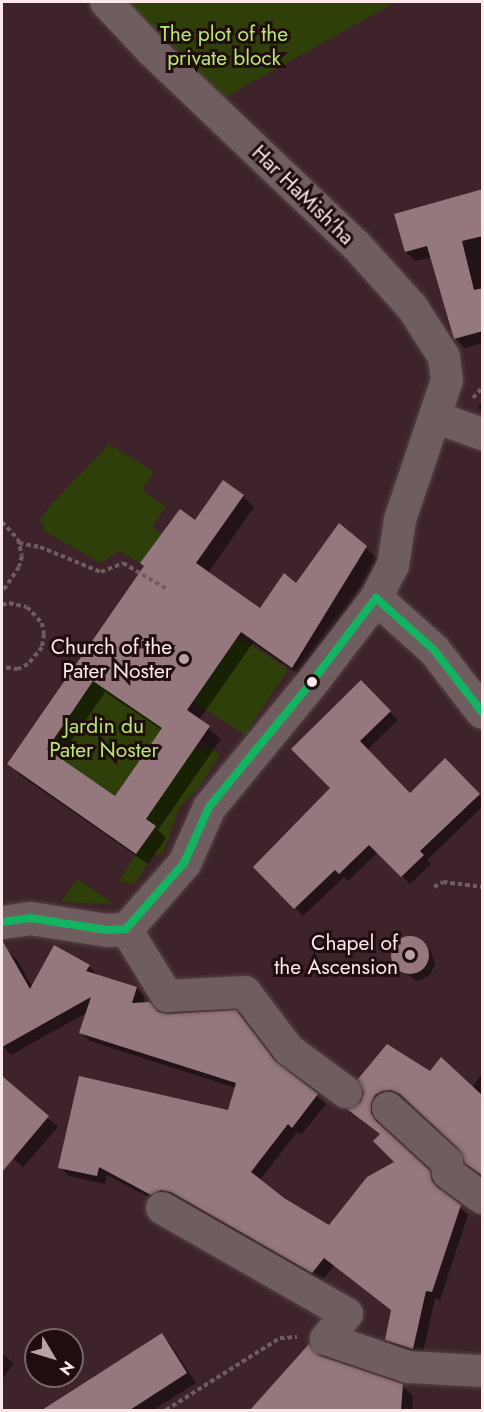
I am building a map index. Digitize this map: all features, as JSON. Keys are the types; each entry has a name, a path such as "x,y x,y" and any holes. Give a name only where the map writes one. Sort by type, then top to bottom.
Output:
{"street":[{"name":"Har HaMish'ha","path":"106,2 152,51 355,244 412,307 444,357 447,380 400,520 393,565 376,598"},
{"path":"435,417 483,434"},
{"path":"2,922 30,918 107,930 126,929 184,863 208,807 314,679 376,598 434,650 483,712"},
{"path":"126,929 166,996 245,992 289,1050 346,1092"},
{"path":"388,1108 447,1162 448,1173 483,1198"},
{"path":"162,1208 347,1314 321,1337 408,1367 483,1371"}],"path":[{"path":"2,522 19,543 22,556 19,567 2,592"},
{"path":"19,543 40,547 101,572 123,563 167,589"},
{"path":"2,605 9,603 27,607 42,623 44,634 42,647 28,664 18,669 2,667"},
{"path":"435,887 443,882 483,887"},
{"path":"166,1410 280,1338 321,1337"}],"green space":[{"name":"The plot of the private block","path":"120,2 396,2 215,103"},
{"path":"109,444 154,472 142,490 166,507 152,526 161,534 140,563 119,551 101,563 44,531 43,523 39,521 52,504"},
{"path":"238,637 288,669 245,735 193,702"},
{"name":"Jardin du Pater Noster","path":"93,681 162,728 115,796 47,749"},
{"path":"184,736 202,751 208,746 220,755 200,786 179,808 163,854 153,855 135,884 119,881 140,848 132,815"},
{"path":"77,879 115,904 61,902"}],"building":[{"path":"483,189 483,236 462,241 474,290 483,288 483,331 454,339 427,246 405,252 394,214"},
{"path":"223,480 244,495 196,563 260,608 284,573 296,583 339,523 367,546 292,668 241,632 187,710 210,726 146,819 156,826 136,854 7,764 144,566 140,563 180,509 195,520","holes":["93,681 162,728 115,796 47,749"]},
{"path":"361,680 391,711 360,741 410,793 445,758 480,794 420,851 424,855 401,877 369,845 339,874 335,870 294,909 253,867 330,788 291,749"},
{"name":"Chapel of the Ascension","path":"410,936 424,941 429,955 424,969 410,974 396,969 391,955 396,941"},
{"path":"2,940 30,989 54,945 90,965 86,971 137,987 132,1003 150,1002 158,1012 168,1014 236,1010 275,1061 318,1094 292,1128 288,1124 251,1172 284,1198 329,1225 367,1177 394,1162 373,1141 380,1134 347,1109 361,1102 364,1093 358,1079 387,1044 430,1071 441,1057 483,1096 483,1176 465,1163 459,1149 400,1094 391,1090 382,1091 375,1095 371,1104 371,1113 376,1121 430,1171 432,1181 437,1187 461,1205 432,1292 426,1291 413,1349 385,1340 391,1310 324,1258 312,1273 171,1192 161,1190 151,1195 99,1167 97,1176 58,1168 79,1076 228,1110 236,1083 79,1033 91,997 2,1047"},
{"path":"2,1076 49,1116 2,1172"},
{"path":"162,1333 187,1373 130,1410 42,1410 76,1388 84,1388 84,1383"},
{"path":"309,1344 320,1356 403,1384 401,1410 250,1410"}],"transit line":[{"path":"2,922 30,918 107,930 126,929 184,863 209,807 314,679 376,598 434,650 482,712"}],"place":[{"name":"Church of the Pater Noster","path":"184,659"},
{"name":"Chapel of the Ascension","path":"410,955"}]}
